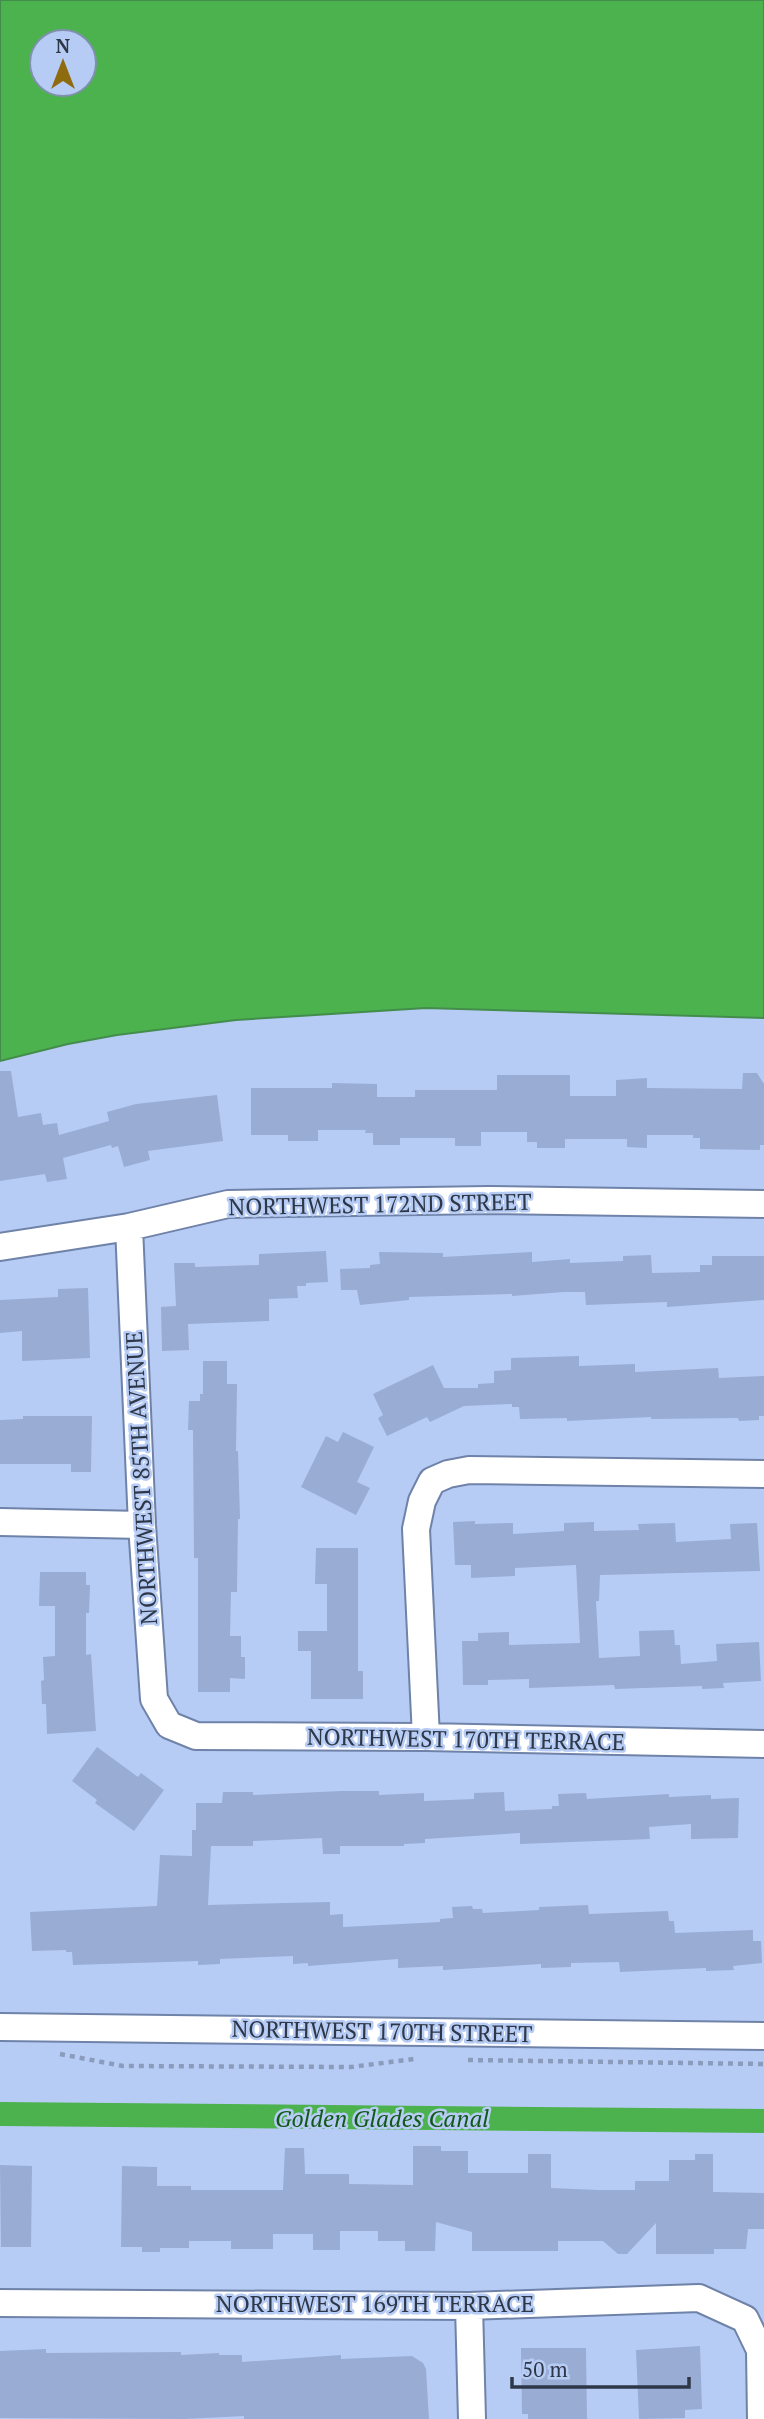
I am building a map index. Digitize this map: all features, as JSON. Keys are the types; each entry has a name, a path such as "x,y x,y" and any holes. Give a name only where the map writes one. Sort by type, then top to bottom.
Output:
{"street":[{"name":"NORTHWEST 172ND STREET","path":"0,1247 129,1227 228,1204 489,1200 764,1205"},
{"name":"NORTHWEST 85TH AVENUE","path":"129,1227 142,1525 154,1699 169,1725"},
{"path":"426,1737 416,1529 422,1501 432,1481 469,1470 764,1474"},
{"path":"0,1522 142,1525"},
{"name":"NORTHWEST 170TH TERRACE","path":"169,1725 196,1736 426,1737 764,1744"},
{"name":"NORTHWEST 170TH STREET","path":"0,2027 764,2036"},
{"name":"NORTHWEST 169TH TERRACE","path":"0,2303 469,2305 699,2298 745,2319 760,2350 761,2419"},
{"path":"469,2305 472,2419"}],"path":[{"path":"54,2053 123,2066 351,2067 424,2059"},
{"path":"462,2060 764,2064"}],"shaded area":[{"path":"0,0 764,0 764,1018 426,1008 236,1020 68,1044 0,1061"}],"building":[{"path":"0,1071 11,1071 18,1117 41,1113 43,1125 57,1123 59,1135 109,1121 107,1112 136,1104 217,1095 223,1141 148,1151 150,1160 124,1167 118,1146 112,1148 111,1145 63,1158 67,1179 47,1182 45,1174 0,1181"},
{"path":"743,1073 757,1073 764,1084 764,1145 760,1145 760,1150 700,1149 700,1138 693,1138 693,1135 647,1135 647,1148 627,1147 627,1139 565,1139 565,1148 537,1148 537,1142 527,1142 527,1132 481,1132 481,1146 455,1146 455,1138 400,1138 400,1145 373,1145 373,1133 365,1133 366,1130 318,1130 318,1141 288,1141 288,1135 251,1135 251,1088 332,1088 332,1083 377,1084 377,1097 415,1097 415,1090 497,1090 497,1075 570,1075 570,1096 616,1096 616,1080 647,1078 647,1088 742,1089"},
{"path":"326,1251 328,1282 297,1286 298,1298 269,1299 269,1321 188,1324 189,1350 162,1351 161,1307 176,1306 174,1263 195,1263 195,1267 259,1265 259,1254"},
{"path":"379,1252 443,1253 443,1257 532,1252 532,1262 570,1259 570,1263 623,1261 623,1256 651,1255 652,1273 700,1272 700,1265 712,1265 712,1256 764,1256 764,1300 667,1307 667,1302 586,1305 585,1292 564,1292 512,1296 409,1297 409,1300 360,1305 357,1290 341,1290 340,1269 370,1268 370,1265 380,1264"},
{"path":"88,1288 90,1358 22,1361 22,1331 0,1333 0,1300 58,1297 58,1289"},
{"path":"579,1356 579,1366 635,1364 635,1372 718,1368 719,1378 764,1376 764,1416 759,1416 759,1420 739,1421 738,1418 651,1417 567,1421 567,1418 520,1419 519,1407 512,1407 512,1404 464,1406 430,1422 427,1417 387,1436 378,1418 383,1415 373,1394 433,1365 444,1388 478,1388 478,1384 494,1383 494,1371 511,1370 511,1358"},
{"path":"203,1361 227,1361 227,1384 237,1384 236,1451 240,1519 237,1592 231,1592 230,1636 241,1636 245,1679 230,1678 230,1692 198,1692 198,1558 194,1558 193,1430 188,1430 189,1401 200,1401 200,1394 203,1394"},
{"path":"23,1416 92,1416 91,1472 71,1472 71,1464 0,1464 0,1420 23,1419"},
{"path":"343,1432 374,1447 357,1482 370,1488 356,1515 301,1487 326,1436 338,1442"},
{"path":"475,1521 475,1524 513,1523 513,1534 564,1531 564,1523 594,1522 594,1531 639,1530 638,1524 675,1523 676,1542 731,1539 730,1524 757,1523 760,1571 600,1575 599,1601 596,1601 599,1658 640,1656 639,1631 674,1630 675,1645 680,1645 681,1664 717,1661 716,1644 759,1642 761,1681 723,1683 724,1688 702,1689 702,1686 615,1689 614,1685 529,1688 529,1679 488,1680 488,1685 463,1685 462,1641 478,1641 478,1633 509,1632 509,1645 580,1643 576,1565 515,1568 515,1576 471,1578 471,1565 455,1565 453,1522"},
{"path":"316,1548 358,1548 358,1671 363,1671 363,1699 311,1699 311,1651 298,1651 298,1631 327,1631 327,1584 315,1584"},
{"path":"40,1572 86,1572 86,1585 90,1585 89,1613 86,1613 86,1655 91,1654 96,1731 47,1734 46,1704 42,1704 41,1681 44,1680 43,1657 55,1656 55,1606 39,1606"},
{"path":"97,1747 138,1777 141,1773 164,1790 134,1831 95,1803 97,1800 72,1781"},
{"path":"379,1791 379,1795 424,1793 424,1801 474,1799 474,1793 504,1792 505,1811 552,1809 552,1806 559,1806 558,1794 586,1793 587,1799 669,1794 669,1797 711,1795 711,1799 739,1798 738,1838 691,1839 691,1824 649,1827 650,1839 520,1844 520,1833 425,1839 425,1843 404,1846 340,1846 340,1854 323,1854 322,1838 253,1841 253,1846 211,1846 208,1905 330,1902 330,1915 343,1914 343,1927 440,1922 440,1919 453,1918 452,1907 472,1906 473,1909 482,1909 483,1913 588,1905 589,1914 668,1911 669,1921 674,1921 675,1933 753,1930 753,1941 761,1941 762,1963 733,1966 734,1970 706,1971 706,1968 620,1972 619,1962 571,1963 571,1967 541,1968 541,1964 443,1970 443,1966 398,1968 398,1959 308,1966 308,1963 293,1964 293,1956 220,1959 220,1964 198,1965 198,1961 73,1965 72,1952 32,1951 30,1912 157,1906 160,1855 192,1856 196,1803 222,1803 223,1792 253,1792 253,1795"},
{"path":"413,2146 441,2146 441,2151 468,2151 468,2173 528,2173 528,2154 551,2154 551,2188 598,2190 635,2190 635,2181 669,2181 669,2160 695,2160 695,2154 713,2154 713,2192 764,2193 764,2229 748,2229 746,2249 714,2249 714,2254 656,2254 656,2223 627,2254 618,2254 603,2241 558,2241 558,2251 472,2251 472,2232 436,2222 435,2251 405,2251 405,2241 378,2241 378,2231 340,2231 340,2250 313,2250 313,2234 273,2234 273,2249 231,2249 231,2241 189,2241 189,2248 160,2248 160,2252 142,2252 142,2247 121,2247 122,2166 157,2167 157,2186 191,2186 191,2190 283,2190 285,2148 304,2148 305,2174 349,2174 349,2184 413,2185"},
{"path":"0,2165 32,2166 31,2247 1,2247"},
{"path":"700,2346 702,2409 685,2410 685,2418 639,2419 636,2350"},
{"path":"521,2348 586,2348 587,2419 528,2419 528,2414 522,2414"},
{"path":"46,2349 46,2353 219,2353 242,2355 242,2362 341,2355 341,2359 412,2356 423,2363 426,2369 429,2419 244,2419 244,2416 184,2419 0,2418 0,2351"}],"waterway":[{"name":"Golden Glades Canal","path":"0,2114 764,2121"}]}
